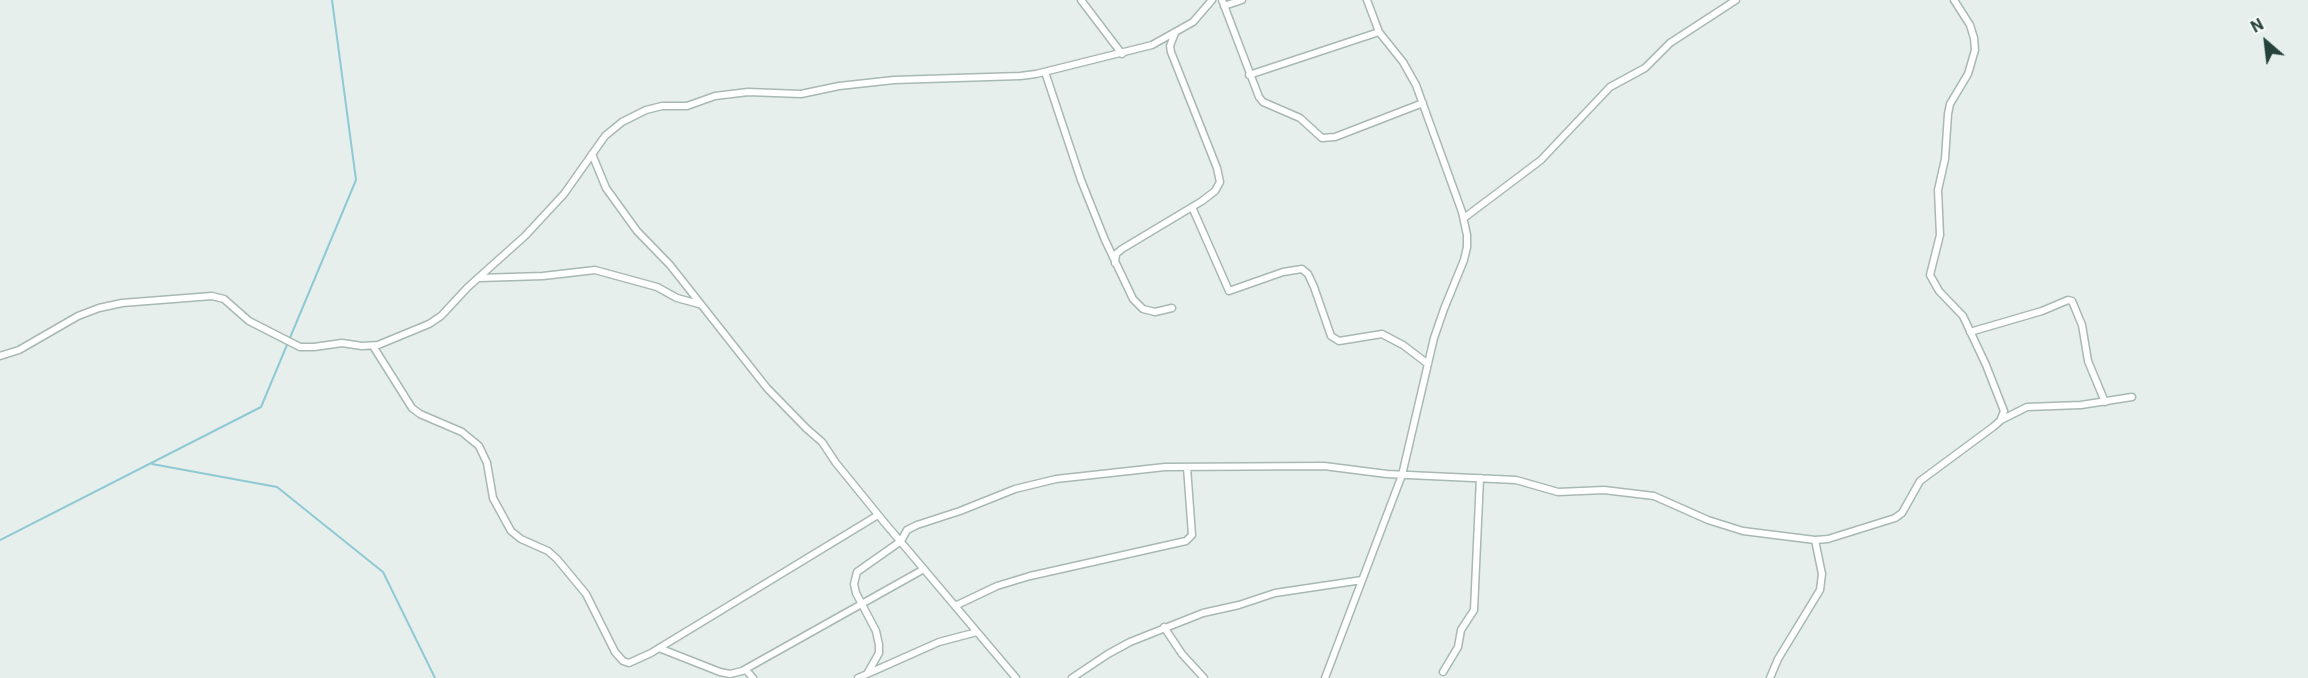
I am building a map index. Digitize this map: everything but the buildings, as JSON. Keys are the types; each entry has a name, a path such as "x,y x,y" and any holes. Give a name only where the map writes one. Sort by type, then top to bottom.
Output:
{"street":[{"path":"1081,0 1122,54"},
{"path":"0,356 19,350 78,316 99,308 122,303 212,296 224,299 249,321 300,346 314,347 342,343 373,346 429,324 448,310 459,296 534,226 577,178 592,154 611,132 622,122 646,110 663,106 687,106 715,96 758,91 801,94 839,86 894,80 1020,76 1045,72 1152,45 1193,22 1212,0"},
{"path":"1242,0 1223,3 1249,75 1263,102 1300,118 1322,138 1335,137 1423,103"},
{"path":"1325,678 1402,475 1428,364 1444,309 1464,260 1467,235 1464,218 1416,85 1403,62 1379,32 1367,0"},
{"path":"1464,218 1541,160 1610,87 1645,68 1670,43 1736,0"},
{"path":"1954,0 1970,26 1975,50 1968,74 1950,104 1945,159 1938,190 1940,235 1930,275 1939,291 1963,316 2003,406 2003,416 2000,420"},
{"path":"1249,75 1379,32"},
{"path":"1115,263 1116,254 1122,249 1215,191 1220,182 1171,52 1170,46 1175,33"},
{"path":"1045,72 1081,180 1129,293 1138,306 1155,312 1172,308"},
{"path":"592,154 606,188 637,231 670,265 767,388 822,442 878,515 1016,678"},
{"path":"1191,207 1229,291 1283,272 1302,269 1308,274 1314,287 1331,336 1339,341 1382,334 1403,345 1428,364"},
{"path":"478,278 543,276 595,270 657,287 677,298 701,305"},
{"path":"1970,332 2042,311 2068,300 2072,301 2082,325 2088,361 2105,402"},
{"path":"373,346 412,408 420,414 462,432 479,446 487,463 493,498 511,531 521,539 548,551 557,559 586,594 615,652 623,662 628,663 639,659 659,648 878,515"},
{"path":"867,674 879,653 879,645 876,632 861,604 854,584 857,572 901,541 907,530 917,525 1015,489 1048,480 1082,475 1187,467 1324,466 1402,475 1480,478 1526,482 1558,492 1604,490 1654,496 1698,516 1736,529 1815,540 1828,539 1895,518 1902,513 1920,481 1971,445 2000,420 2027,407 2105,402 2132,397"},
{"path":"955,606 997,586 1030,576 1186,541 1192,535 1187,467"},
{"path":"1443,672 1458,647 1461,630 1474,610 1480,478"},
{"path":"1770,678 1778,659 1820,590 1822,574 1815,540"},
{"path":"659,648 730,674 742,670 924,569"},
{"path":"1072,678 1108,654 1164,627 1203,613 1239,605 1275,593 1362,580"},
{"path":"1164,627 1187,660 1204,678"},
{"path":"858,678 939,642 977,632"},
{"path":"742,670 748,672 753,678"}],"waterway":[{"path":"0,540 261,407 356,180 332,0"},
{"path":"152,464 277,487 383,572 435,678"}]}
